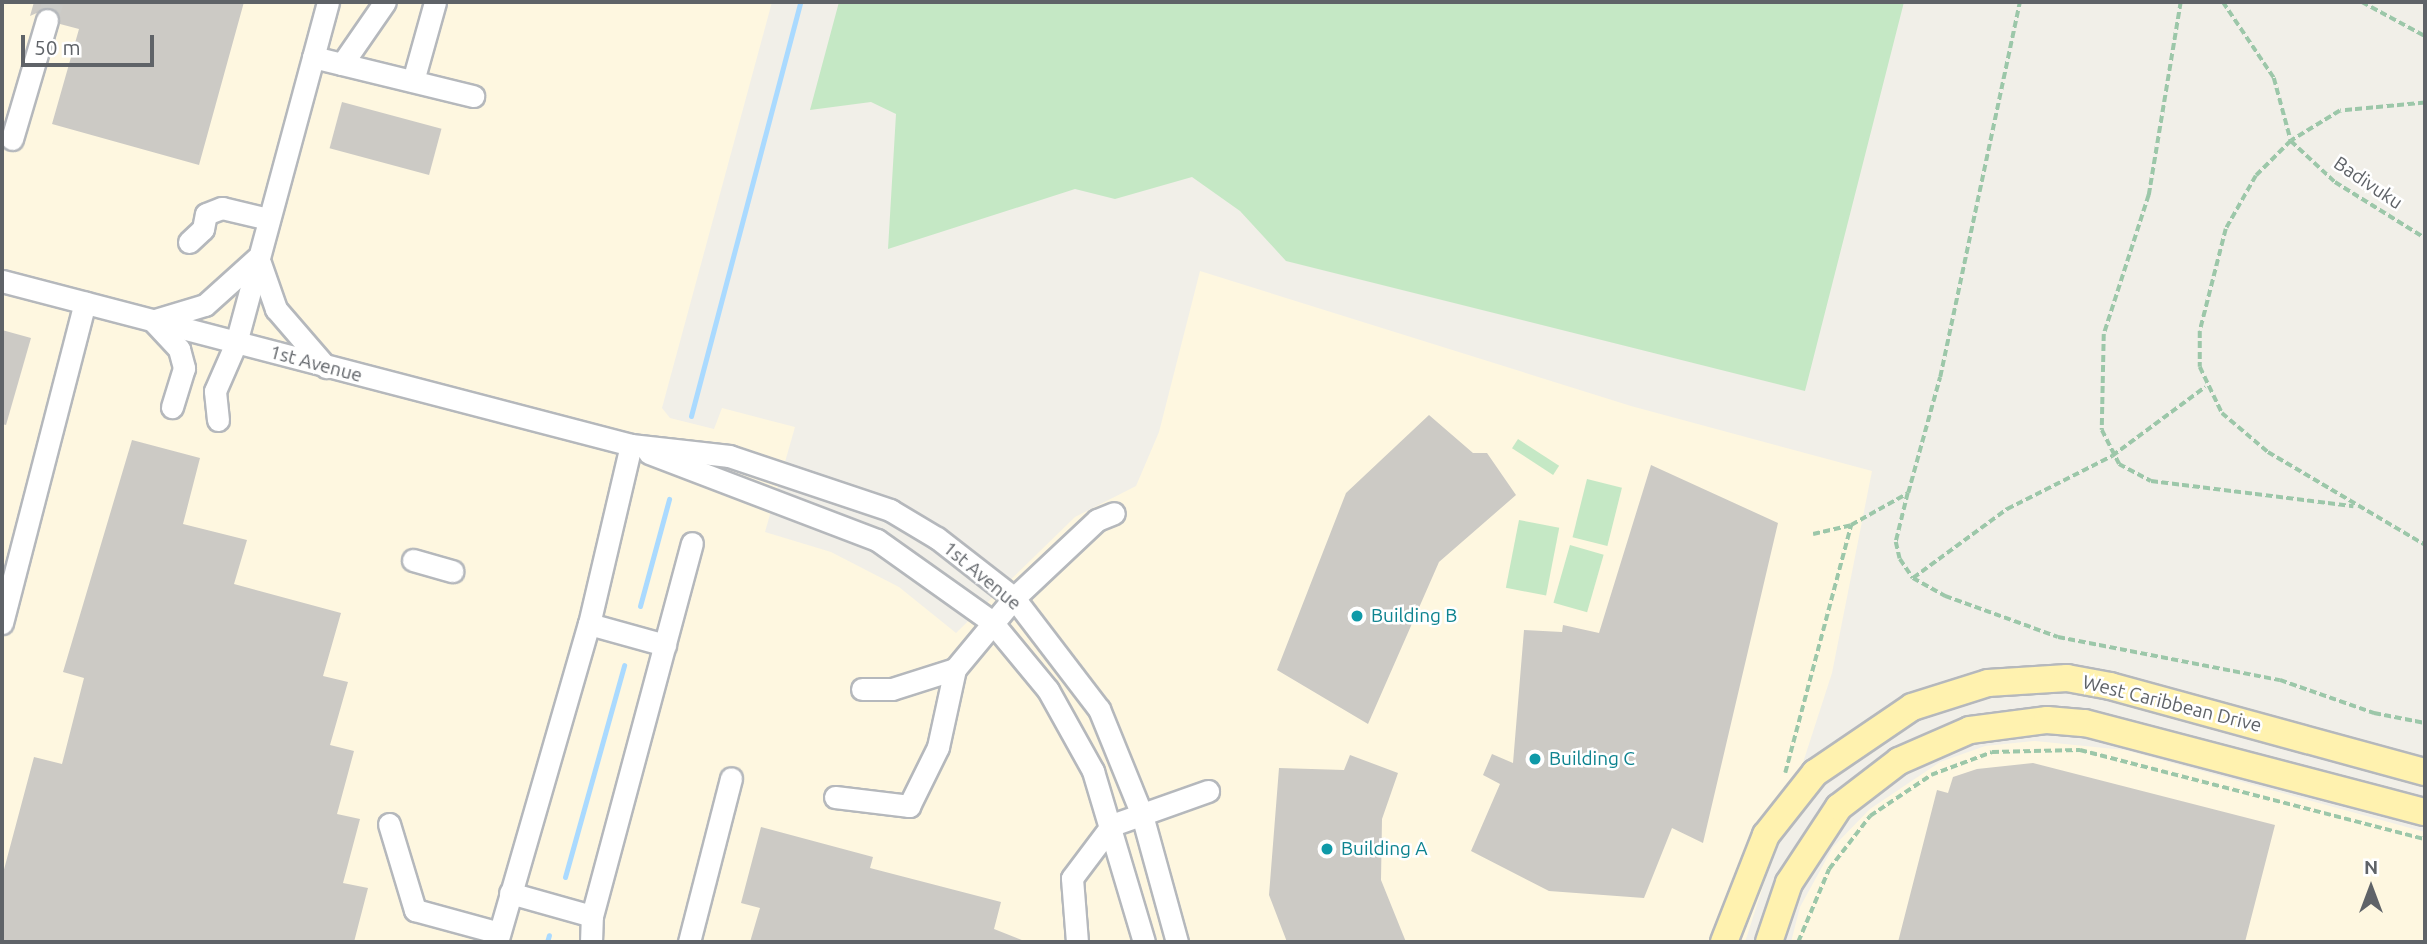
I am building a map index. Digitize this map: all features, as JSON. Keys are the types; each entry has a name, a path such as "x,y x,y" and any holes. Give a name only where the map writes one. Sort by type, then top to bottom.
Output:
{"main road":[{"name":"West Caribbean Drive","path":"1724,942 1749,871 1788,803 1843,747 1912,707 1988,683 2067,678 2425,772"},
{"name":"West Caribbean Drive","path":"1769,942 1789,883 1824,828 1849,799 1899,761 1970,730 2047,720 2085,723 2425,812"}],"street":[{"path":"218,420 215,391 236,342 328,2"},
{"path":"342,64 385,2"},
{"path":"412,81 435,2"},
{"path":"12,139 47,20"},
{"path":"313,57 474,96"},
{"path":"189,242 203,229 206,214 222,208 268,219"},
{"path":"172,407 184,368 179,349 153,321 205,305 259,254"},
{"path":"259,254 266,293 326,367"},
{"name":"1st Avenue","path":"2,281 631,445 729,456 842,490 937,538 1014,598 1099,709 1142,815 1177,942"},
{"path":"2,623 85,303"},
{"path":"389,824 415,910 498,938 510,892 513,861 524,813 570,647 585,612 603,521 631,445"},
{"name":"1st Avenue","path":"631,445 719,484 877,540 991,621 1071,725 1112,825 1144,942"},
{"path":"835,797 909,806 938,747 954,669 991,621 1014,598 1097,520 1114,513"},
{"path":"591,942 592,916 692,543"},
{"path":"412,560 452,571"},
{"path":"585,612 665,645"},
{"path":"862,689 892,689 954,669"},
{"path":"689,942 731,778"},
{"path":"1077,942 1072,878 1112,825 1208,791"},
{"path":"510,892 592,916"}],"path":[{"path":"2020,2 1940,377 1896,542 1913,578 2058,637 2280,680 2374,713 2425,723"},
{"path":"2181,2 2149,195 2104,334 2099,375 2102,430 2112,456 2151,481 2193,490 2353,506"},
{"path":"2223,2 2274,78 2291,141"},
{"path":"2362,2 2425,36"},
{"path":"2425,103 2340,111 2291,141 2256,176 2226,229 2200,331 2205,387 2222,413 2268,452 2353,506 2425,545"},
{"name":"Badivuku","path":"2291,141 2335,181 2425,237"},
{"path":"1913,578 2007,509 2112,456 2205,387"},
{"path":"1813,534 1853,524 1908,493"},
{"path":"1783,781 1853,524"},
{"path":"1798,942 1829,869 1870,816 1931,775 1992,752 2053,747 2093,752 2425,839"}],"shaded area":[{"path":"2,2 772,2 662,408 670,418 714,429 722,408 795,427 765,532 831,552 899,587 956,633 1075,517 1136,486 1159,432 1200,271 1631,406 1872,471 1832,673 1745,942 2,942"},
{"path":"2035,741 2125,750 2425,832 2425,942 1791,942 1800,907 1833,847 1870,809 1940,762 1985,746"}],"green space":[{"path":"839,2 1904,2 1805,391 1286,261 1240,211 1192,177 1115,199 1075,189 888,249 896,114 871,102 810,110"},
{"path":"1518,439 1559,466 1553,475 1512,448"},
{"path":"1587,479 1622,488 1607,546 1572,537"},
{"path":"1519,520 1559,528 1546,596 1506,588"},
{"path":"1570,545 1604,555 1587,612 1553,603"}],"building":[{"path":"34,2 244,2 199,165 52,124 79,29 60,24 50,7 30,16"},
{"path":"342,102 441,129 429,175 330,148"},
{"path":"2,330 31,338 6,425 2,424"},
{"name":"Building B","path":"1429,415 1473,453 1487,453 1516,495 1439,562 1368,724 1277,670 1346,493"},
{"path":"132,440 200,458 183,524 247,540 234,584 341,613 323,676 348,682 330,745 354,751 337,814 360,819 343,883 368,888 354,942 2,942 2,877 34,757 62,764 84,678 63,672"},
{"path":"1651,465 1778,523 1703,843 1672,828 1644,898 1549,891 1471,851 1500,784 1483,775 1492,754 1513,763 1524,630 1562,632 1563,625 1599,633"},
{"name":"Building A","path":"1350,755 1398,773 1382,819 1381,880 1406,942 1287,942 1269,895 1279,768 1344,770"},
{"path":"2033,763 2275,825 2245,942 1898,942 1937,790 1948,793 1953,777 1977,769"},
{"path":"761,827 873,857 870,868 1001,902 994,929 1027,942 750,942 760,908 741,903"}],"waterway":[{"path":"691,416 800,2"},
{"path":"640,606 669,499"},
{"path":"565,877 624,665"},
{"path":"547,942 549,935"}],"tunnel":[{"path":"47,20 53,2"}],"place":[{"name":"Building B","path":"1357,616"},
{"name":"Building C","path":"1535,759"},
{"name":"Building A","path":"1327,849"}]}
